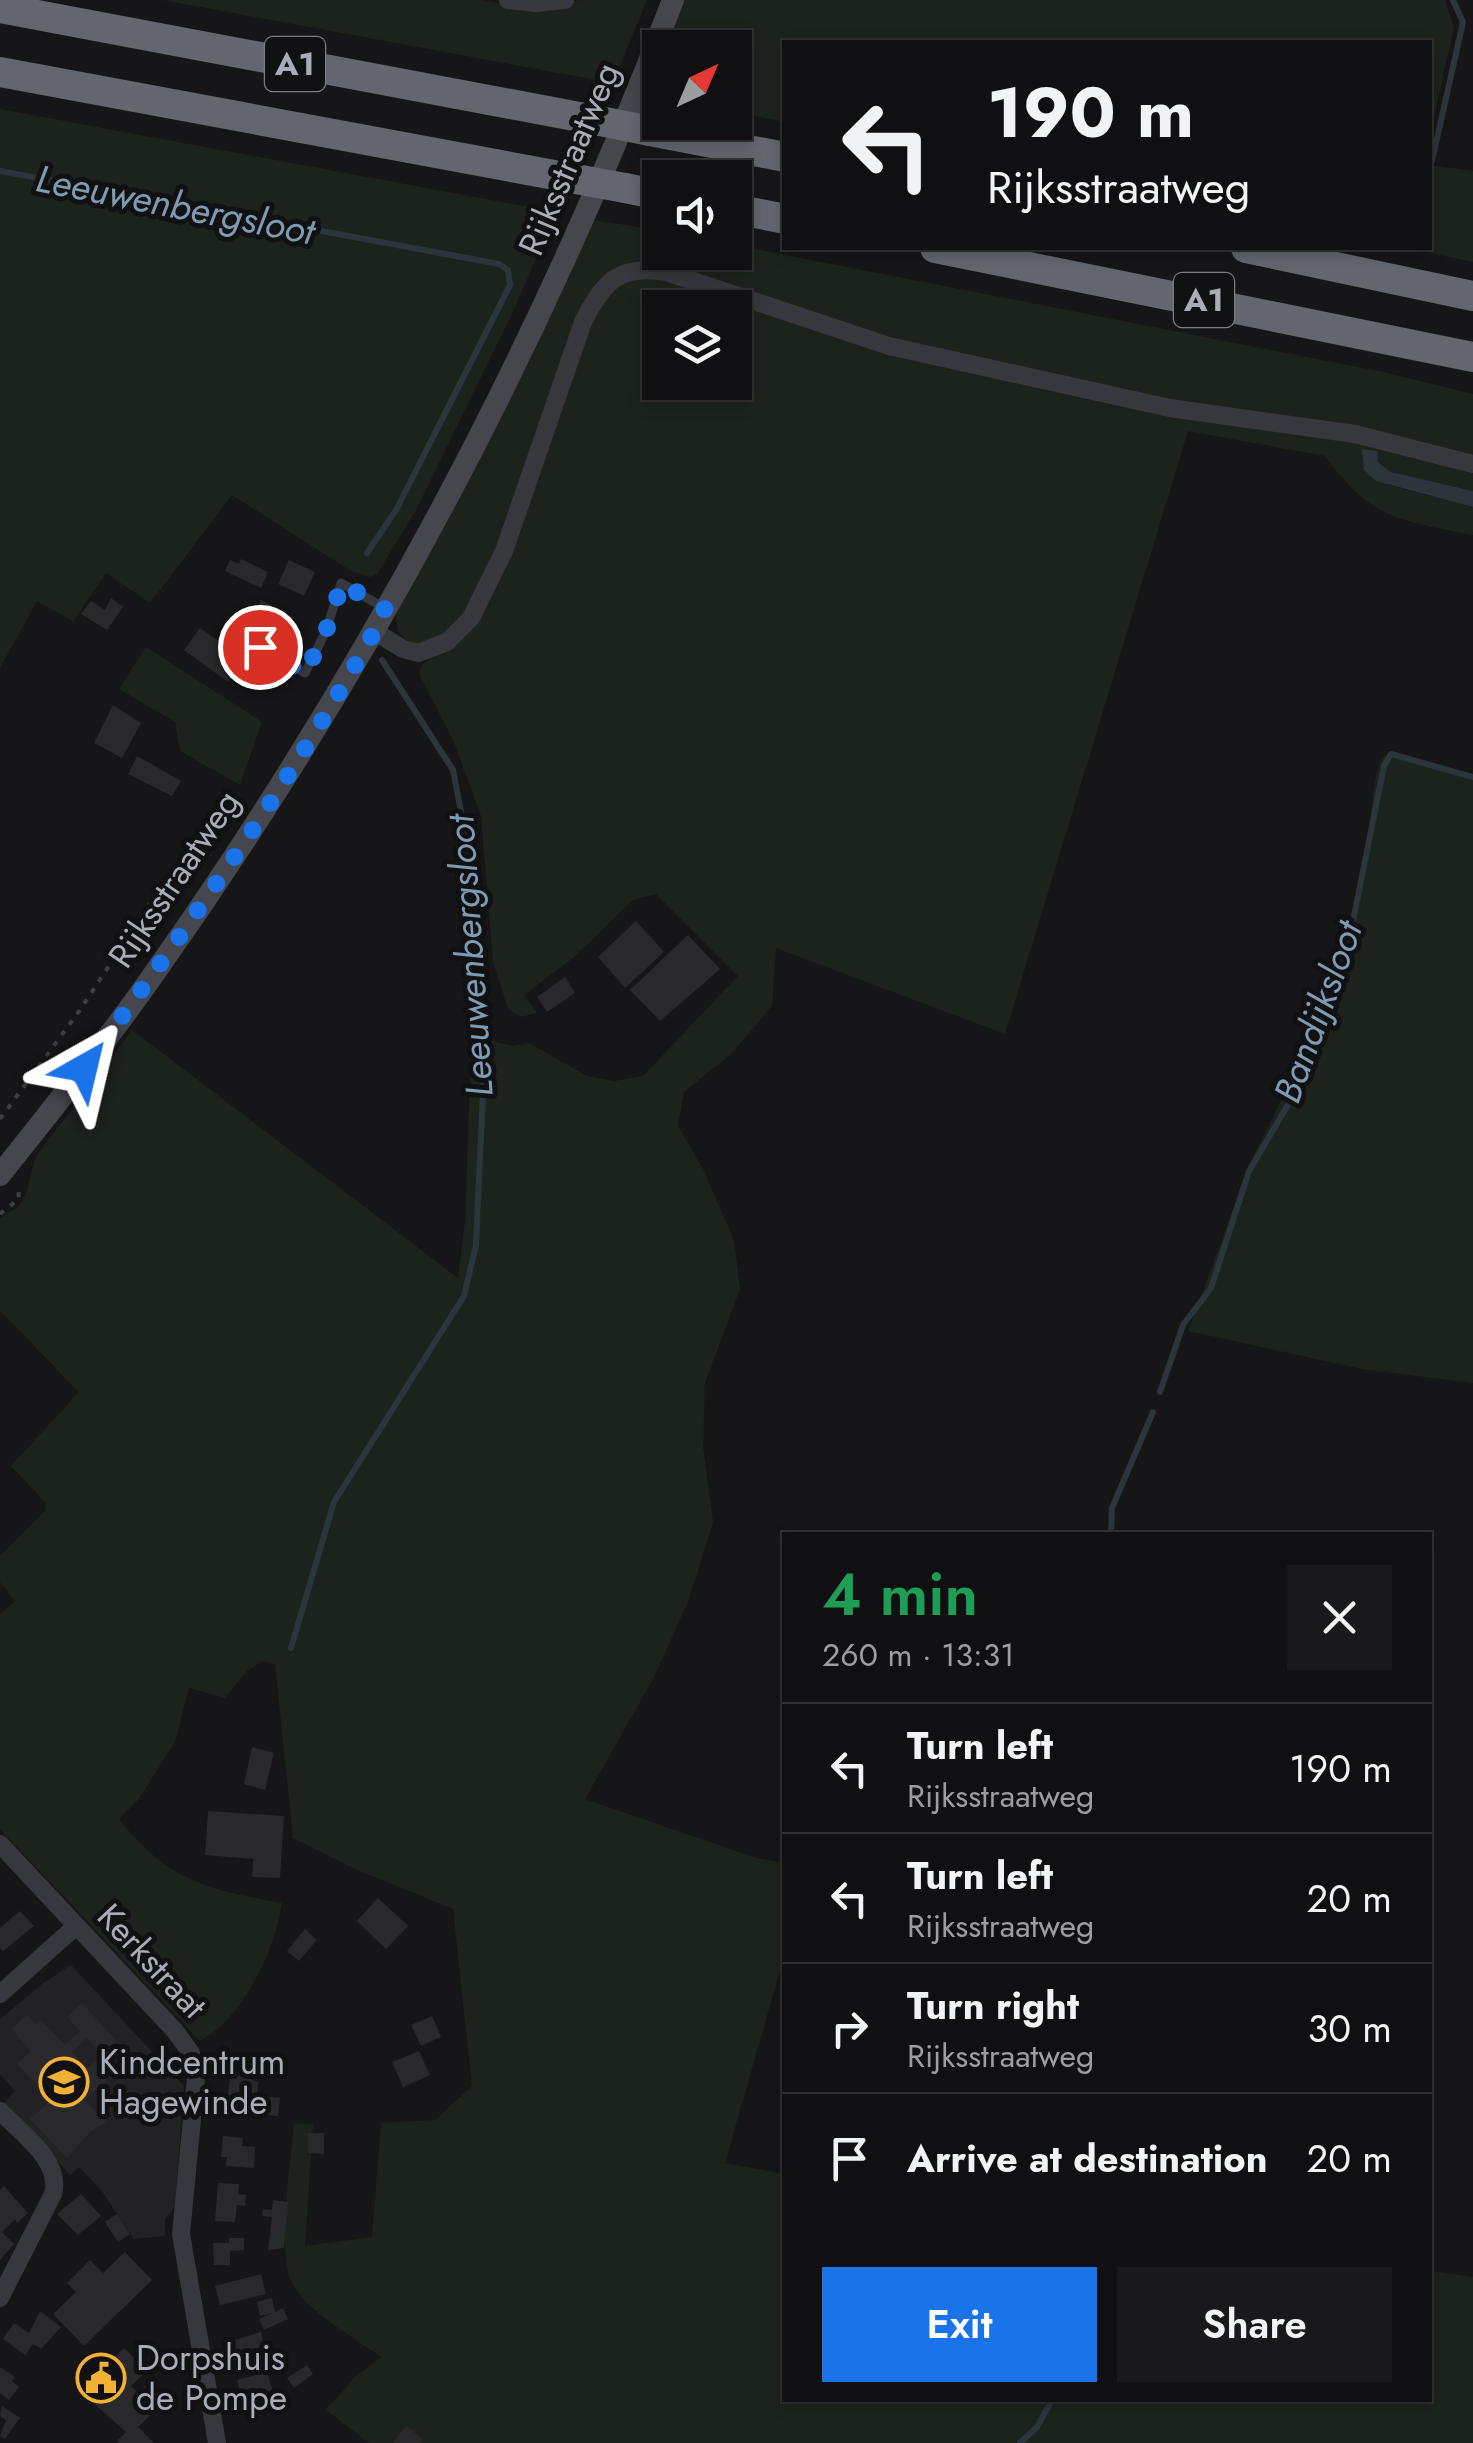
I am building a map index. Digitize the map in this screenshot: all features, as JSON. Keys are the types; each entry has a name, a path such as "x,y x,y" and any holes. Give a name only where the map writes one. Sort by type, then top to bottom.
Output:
{"highway":[{"name":"A1","path":"0,8 782,156"},
{"name":"A1","path":"0,72 642,191"},
{"path":"752,213 782,218"},
{"name":"A1","path":"945,250 1473,357"},
{"name":"A1","path":"1255,250 1473,296"}],"main road":[{"name":"Rijksstraatweg","path":"0,1175 211,891 374,631 474,448 536,321 624,124 673,0"}],"street":[{"path":"508,0 536,4 565,0"},
{"path":"374,631 410,652 428,651 446,642 471,618 504,551 583,322 602,287 614,278 638,270 666,272 844,334 940,358 1170,408 1355,434 1473,464"},
{"name":"Kerkstraat","path":"0,1844 185,2041 195,2064 197,2090 181,2234 210,2438"},
{"path":"0,1994 76,1926"},
{"path":"0,2111 46,2160 56,2178 53,2194 0,2298"}],"lane":[{"path":"260,647 305,673 326,631 342,583 386,610"}],"path":[{"name":"Rijksstraatweg","path":"0,1120 80,1010 166,880 214,851"}],"shaded area":[{"path":"163,0 482,0 523,8 581,0 647,0 613,83"},
{"path":"684,0 1445,0 1454,28 1432,126 1432,40 782,40 782,121 752,115 752,30 673,30"},
{"path":"0,109 556,212 511,316 415,512 377,574 370,577 351,571 232,495 150,603 106,573 73,621 37,601 0,668"},
{"path":"1432,165 1473,171 1473,262 1417,250 1432,250"},
{"path":"592,220 642,227 642,270 752,270 752,248 1383,372 1473,394 1473,458 1180,405 895,342 752,296 752,290 613,271 490,569 457,625 436,641 413,645 398,632 395,612"},
{"path":"656,276 697,290 642,290 642,400 752,400 752,308 1473,469 1473,491 1391,472 1363,449 1388,485 1473,507 1473,535 1406,521 1373,506 1325,456 1188,431 1005,1034 776,948 772,1006 731,1054 684,1092 678,1126 702,1167 734,1240 740,1289 705,1383 703,1446 713,1522 688,1602 653,1679 585,1799 756,1858 782,1862 782,1964 725,2163 782,2173 782,2402 1432,2402 1432,2271 1473,2277 1473,2443 369,2443 326,2410 355,2377 381,2357 307,2302 291,2281 287,2267 285,2227 294,2123 313,2124 305,2246 372,2237 381,2123 435,2120 472,2086 453,1909 355,1869 293,1838 275,1664 263,1661 248,1670 225,1698 189,1688 175,1742 138,1800 119,1819 173,1870 211,1887 282,1903 255,1981 230,2016 200,2041 0,1829 0,1615 15,1601 0,1582 0,1556 46,1510 45,1502 11,1466 79,1392 0,1311 0,1218 18,1207 25,1197 36,1156 132,1030 458,1278 465,1222 470,1080 467,1002 474,1020 496,1042 513,1046 529,1043 587,1076 615,1081 643,1076 738,976 656,894 633,900 573,958 524,995 537,1013 520,1017 508,1009 493,961 481,816 454,742 419,674 422,665 467,629 597,304 623,281"},
{"path":"1362,449 1377,451 1378,462 1391,472 1473,491 1473,507 1376,481 1364,470"},
{"path":"146,647 262,722 240,785 180,751 175,722 119,689"},
{"path":"1388,755 1473,777 1473,1383 1362,1369 1188,1331 1252,1159 1278,1107 1356,915 1376,776 1381,758"},
{"path":"71,1965 184,2086 175,2206 165,2219 165,2236 134,2239 101,2190 79,2167 70,2175 4,2103 15,2091 0,2074 0,2019"}],"building":[{"path":"241,559 268,572 261,588 225,571 230,560 239,564"},
{"path":"289,560 315,572 304,596 278,584"},
{"path":"111,598 123,607 107,630 81,614 91,601 105,610"},
{"path":"261,600 293,617 278,648 245,631"},
{"path":"200,628 244,659 228,682 184,650"},
{"path":"113,705 141,723 122,758 94,743"},
{"path":"137,756 181,781 172,796 128,774"},
{"path":"636,921 664,952 625,988 598,957"},
{"path":"688,935 720,969 660,1021 630,990"},
{"path":"565,977 575,993 547,1012 537,997"},
{"path":"252,1747 274,1753 265,1790 244,1784"},
{"path":"208,1811 284,1816 280,1878 252,1877 253,1859 205,1855"},
{"path":"378,1898 408,1926 386,1949 357,1921"},
{"path":"20,1911 34,1926 3,1951 0,1928"},
{"path":"305,1929 317,1940 299,1961 287,1951"},
{"path":"82,2003 117,2041 102,2055 87,2038 72,2052 87,2068 98,2058 115,2072 85,2100 106,2122 89,2133 67,2158 30,2119 51,2100 17,2064 31,2051 11,2029 27,2014 36,2024 41,2020 65,2045 80,2031 67,2017"},
{"path":"432,2016 441,2037 421,2046 411,2025"},
{"path":"419,2051 430,2075 403,2087 392,2062"},
{"path":"237,2075 258,2082 257,2095 280,2098 278,2116 249,2113 250,2105 227,2102 230,2078 236,2079"},
{"path":"308,2133 324,2133 324,2154 308,2153"},
{"path":"223,2136 243,2138 242,2146 255,2147 254,2168 226,2166 227,2157 221,2157"},
{"path":"218,2183 239,2184 238,2194 246,2195 245,2206 237,2205 235,2222 215,2221"},
{"path":"4,2186 28,2213 2,2232 14,2244 0,2260 0,2190"},
{"path":"81,2194 101,2216 78,2235 57,2214"},
{"path":"273,2200 288,2202 284,2248 268,2250 272,2217 262,2216 263,2209 272,2210"},
{"path":"117,2214 130,2234 118,2242 105,2222"},
{"path":"229,2238 244,2238 244,2250 230,2251 230,2265 214,2265 213,2243 229,2243"},
{"path":"125,2252 152,2280 84,2346 53,2314 76,2292 67,2283 90,2260 103,2273"},
{"path":"261,2274 266,2294 220,2305 215,2286"},
{"path":"272,2298 275,2312 283,2308 288,2319 264,2330 259,2319 273,2313 260,2316 257,2302"},
{"path":"40,2311 61,2327 41,2349 33,2344 25,2355 3,2339 14,2323 29,2333"},
{"path":"261,2332 273,2352 234,2359 229,2354 228,2342"},
{"path":"124,2348 147,2371 131,2386 138,2393 150,2381 168,2399 138,2427 154,2443 119,2443 126,2432 80,2391"},
{"path":"307,2365 313,2374 294,2388 287,2378"},
{"path":"0,2367 15,2377 12,2381 19,2387 9,2400 0,2393"},
{"path":"267,2372 274,2395 243,2402 237,2380"},
{"path":"2,2406 20,2418 5,2439 0,2436 6,2420 0,2416"},
{"path":"406,2426 423,2439 420,2443 393,2443"}],"waterway":[{"path":"1432,161 1463,22 1453,0"},
{"name":"Leeuwenbergsloot","path":"0,171 499,264 508,270 510,285 396,510 367,553"},
{"name":"Leeuwenbergsloot","path":"291,1648 334,1502 464,1296 476,1245 485,1049 469,853 453,770 382,660"},
{"name":"Bandijksloot","path":"1160,1392 1183,1325 1211,1288 1249,1171 1303,1079 1350,936 1384,766 1391,754 1473,777"},
{"name":"Bandijksloot","path":"1111,1532 1112,1508 1153,1412"},
{"name":"Bandijksloot","path":"1020,2443 1037,2427 1051,2402"}],"place":[{"name":"Kindcentrum Hagewinde","path":"64,2082"},
{"name":"Dorpshuis de Pompe","path":"101,2378"}],"route":[{"path":"84,1068 211,891 314,732 386,610 342,583 326,631 305,673 260,647"}]}
